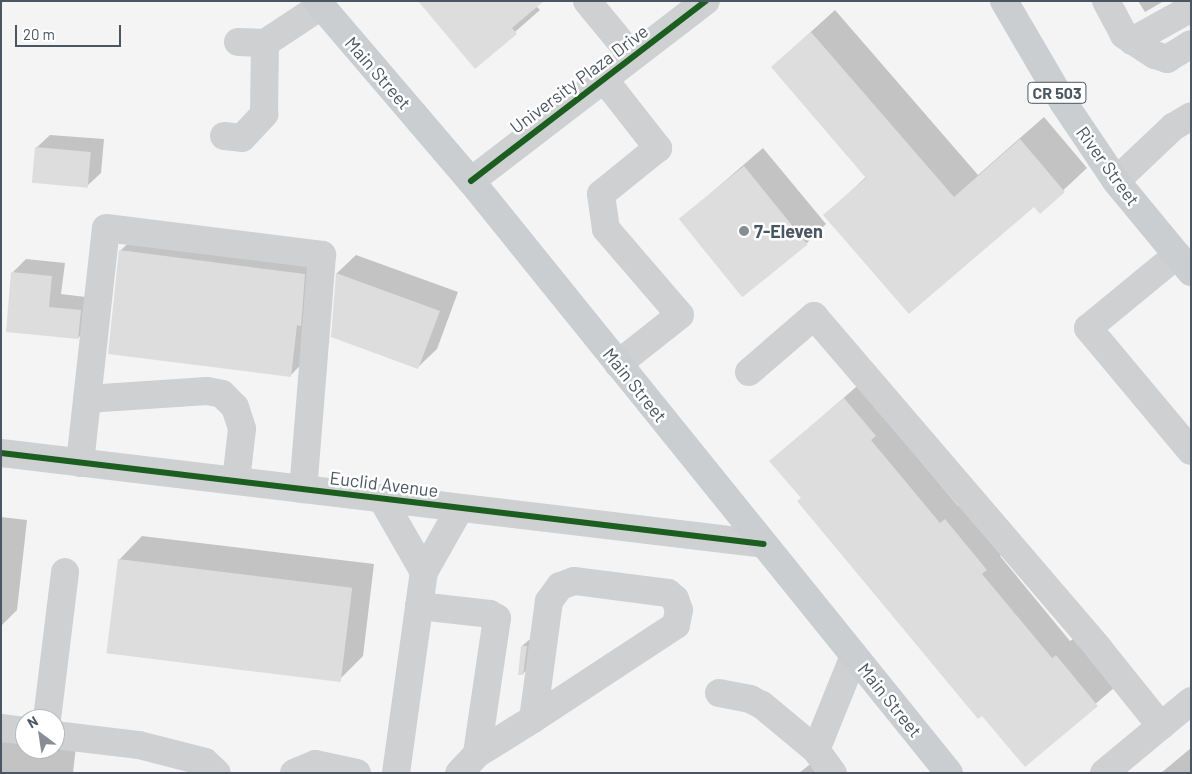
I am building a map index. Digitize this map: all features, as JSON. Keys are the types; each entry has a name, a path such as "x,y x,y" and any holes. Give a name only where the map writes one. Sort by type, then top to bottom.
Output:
{"main road":[{"name":"River Street","path":"1004,1 1063,102 1116,181 1184,263"},
{"name":"Main Street","path":"319,4 471,181 949,773"}],"street":[{"path":"587,1 633,57"},
{"name":"University Plaza Drive","path":"471,181 706,1"},
{"path":"1106,1 1124,35 1132,41 1167,58 1191,44"},
{"path":"238,42 265,43 319,4"},
{"path":"1132,41 1188,10"},
{"path":"224,136 242,138 264,114 265,43"},
{"path":"604,80 658,148 600,194 606,229 680,316 618,364"},
{"path":"1116,181 1173,127 1191,116"},
{"path":"80,463 106,228 322,255 303,489"},
{"path":"1184,263 1088,328 1191,451"},
{"path":"749,372 814,316 1099,649 1160,726"},
{"path":"87,400 207,391 222,394 235,407 242,429 236,481"},
{"name":"Euclid Avenue","path":"1,453 764,544"},
{"path":"382,499 424,572"},
{"path":"396,773 424,572 460,508"},
{"path":"48,709 65,572"},
{"path":"468,764 532,719 676,624 680,610 675,599 668,593 574,581 560,586 549,601 532,719"},
{"path":"419,606 490,614 497,618 468,764"},
{"path":"816,750 854,656"},
{"path":"719,693 750,699 762,705 816,750 834,773"},
{"path":"1104,773 1191,701"},
{"path":"1,728 15,730"},
{"path":"65,735 139,745 206,762 217,773"},
{"path":"294,773 315,764 357,773"}],"building":[{"path":"418,1 544,1 512,28 517,34 475,69"},
{"path":"811,32 954,197 1020,139 1065,192 1040,214 1034,207 909,314 823,215 866,178 771,67"},
{"path":"35,147 91,152 88,188 32,183"},
{"name":"7-Eleven","path":"744,166 808,244 742,297 679,219"},
{"path":"119,250 305,274 301,326 297,325 291,377 108,354"},
{"path":"11,272 52,276 49,307 81,310 78,339 6,332"},
{"path":"336,273 440,311 418,369 331,337"},
{"path":"844,398 876,436 871,440 940,523 945,519 987,570 982,574 1052,658 1056,655 1098,706 1025,767 982,716 978,719 797,501 801,498 769,461"},
{"path":"118,559 352,588 341,682 106,653"},
{"path":"521,646 527,646 523,675 518,675"}],"cycle path":[{"path":"471,181 706,1"},
{"path":"1,453 764,544"}],"place":[{"name":"7-Eleven","path":"744,231"}]}
